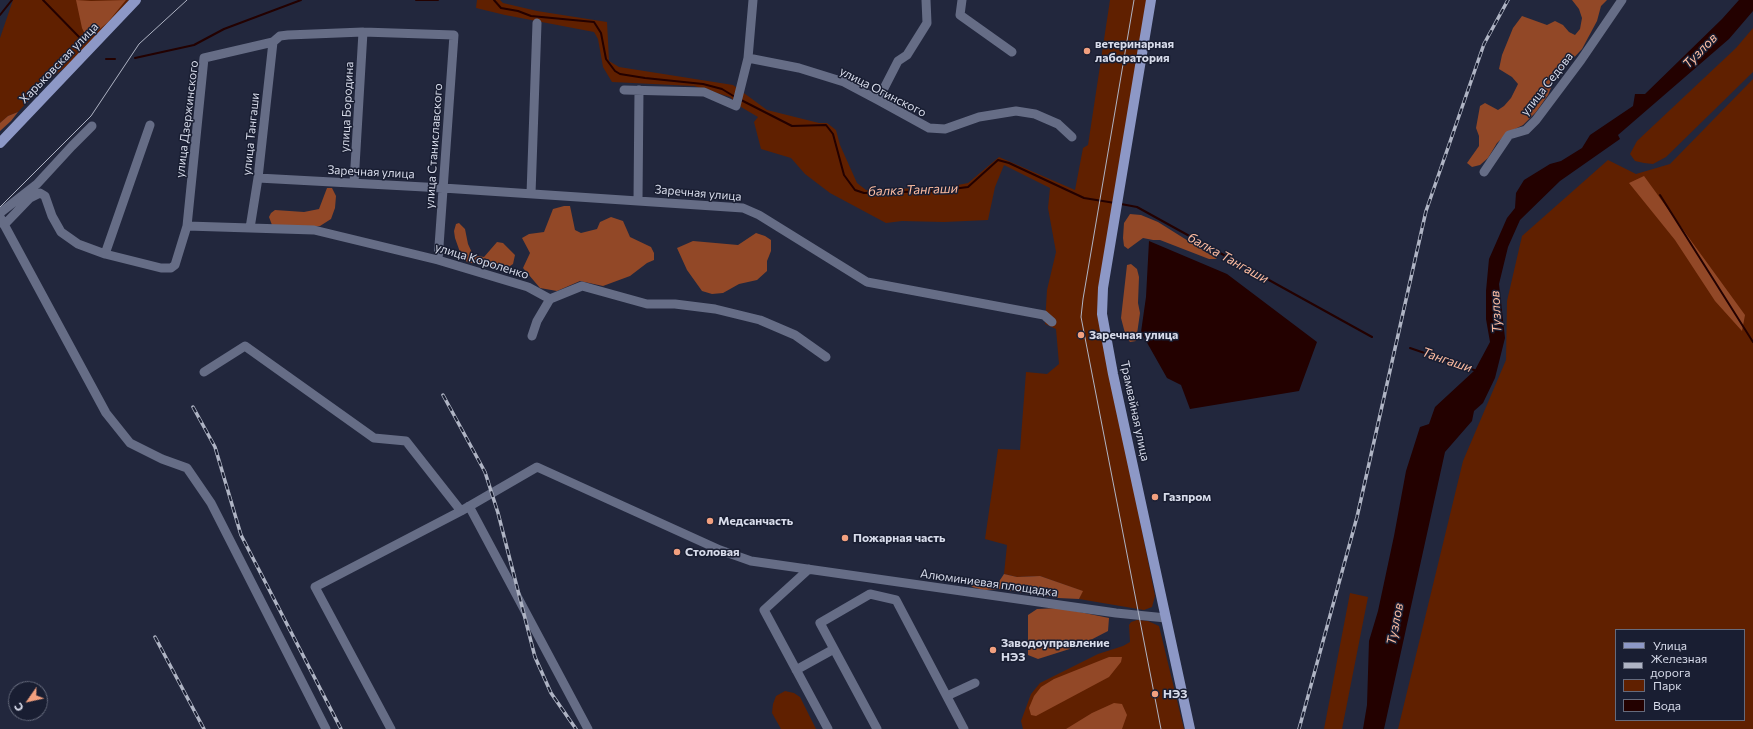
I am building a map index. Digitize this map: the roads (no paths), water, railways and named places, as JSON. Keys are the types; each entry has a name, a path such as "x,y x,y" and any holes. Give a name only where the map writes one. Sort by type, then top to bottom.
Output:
{"main road":[{"name":"Харьковская улица","path":"0,142 86,54 136,0"},
{"name":"Трамвайная улица","path":"1151,0 1103,288 1102,314 1113,374 1190,729"}],"street":[{"path":"624,90 704,92 736,106 748,58 753,0"},
{"path":"878,100 898,61 907,55 927,23 926,0"},
{"path":"962,0 960,15 1012,52"},
{"name":"улица Седова","path":"1484,172 1509,135 1526,130 1536,120 1581,60 1622,0"},
{"path":"531,194 537,23"},
{"name":"улица Дзержинского","path":"2,221 30,198 40,193 45,196 52,216 61,232 78,244 105,254 161,268 171,268 175,265 186,226 204,58 273,42 280,36 288,35 363,32 454,35"},
{"name":"улица Бородина","path":"354,183 363,32"},
{"name":"улица Станиславского","path":"438,260 454,35"},
{"name":"улица Тангаши","path":"250,228 258,178 273,42"},
{"name":"улица Огинского","path":"748,58 799,68 844,82 929,128 945,129 979,117 1016,111 1035,114 1058,124 1072,137"},
{"path":"638,200 639,90"},
{"path":"105,254 150,125"},
{"path":"0,213 37,184 92,126"},
{"name":"Заречная улица","path":"258,178 638,200 743,208 759,215 867,282 1044,315 1052,322"},
{"path":"2,221 106,414 130,443 162,459 187,468 211,503 326,729"},
{"name":"улица Короленко","path":"186,226 314,230 438,260 528,286 550,299"},
{"path":"532,336 536,321 550,299 582,286 647,304 675,304 715,309 760,320 795,336 826,357"},
{"path":"204,372 245,346 374,438 406,441 465,508 588,729"},
{"name":"Алюминиевая площадка","path":"465,508 537,467 720,550 751,560 1116,613 1166,618"},
{"path":"391,729 315,587 465,508"},
{"path":"809,569 764,610 828,729"},
{"path":"877,729 820,623 870,594 896,600 964,729"},
{"path":"796,670 834,648"},
{"path":"947,696 975,683"}],"water":[{"name":"Тузлов","path":"1739,0 1753,0 1753,11 1729,39 1618,135 1620,139 1560,181 1520,220 1508,247 1499,284 1505,338 1495,378 1483,403 1474,411 1472,421 1445,452 1384,729 1363,729 1367,705 1369,641 1378,611 1406,471 1420,427 1429,424 1435,407 1475,370 1490,342 1486,319 1486,291 1489,259 1507,218 1515,208 1516,193 1524,180 1550,164 1561,161 1582,148 1590,135 1633,106 1635,94 1645,94 1722,19"},
{"path":"1149,241 1227,274 1317,342 1299,391 1190,409 1181,385 1167,378 1141,332 1146,297"}],"waterway":[{"name":"Тангаши","path":"0,15 12,0"},
{"name":"Тангаши","path":"43,0 81,39"},
{"name":"балка Тангаши","path":"135,58 194,45 224,29 301,0"},
{"name":"балка Тангаши","path":"416,0 438,0"},
{"name":"балка Тангаши","path":"494,0 501,8 518,11 531,16 594,22 601,33 606,59 615,71 620,74 703,84 722,89 735,97"},
{"name":"балка Тангаши","path":"106,59 115,59"},
{"name":"балка Тангаши","path":"741,100 792,126 826,125 833,134 844,175 855,190 864,193 937,191 968,187 998,160 1009,163 1084,198 1115,203"},
{"path":"1660,195 1753,342"},
{"name":"балка Тангаши","path":"1121,204 1137,207 1372,337"},
{"name":"Тангаши","path":"1410,348 1477,371"}],"tram line":[{"path":"0,207 91,116 139,44 187,0"},
{"path":"1134,0 1081,317 1161,729"}],"railway":[{"path":"1299,729 1357,517 1426,211 1484,44 1508,0"},
{"path":"443,395 485,472 498,513 535,657 551,693 576,729"},
{"path":"193,407 215,447 241,535 341,729"},
{"path":"155,637 204,729"}],"place":[{"name":"ветеринарная лаборатория","path":"1087,51"},
{"name":"Заречная улица","path":"1081,335"},
{"name":"Газпром","path":"1155,497"},
{"name":"Медсанчасть","path":"710,521"},
{"name":"Пожарная часть","path":"845,538"},
{"name":"Столовая","path":"677,552"},
{"name":"Заводоуправление НЭЗ","path":"993,650"},
{"name":"НЭЗ","path":"1155,694"}]}
